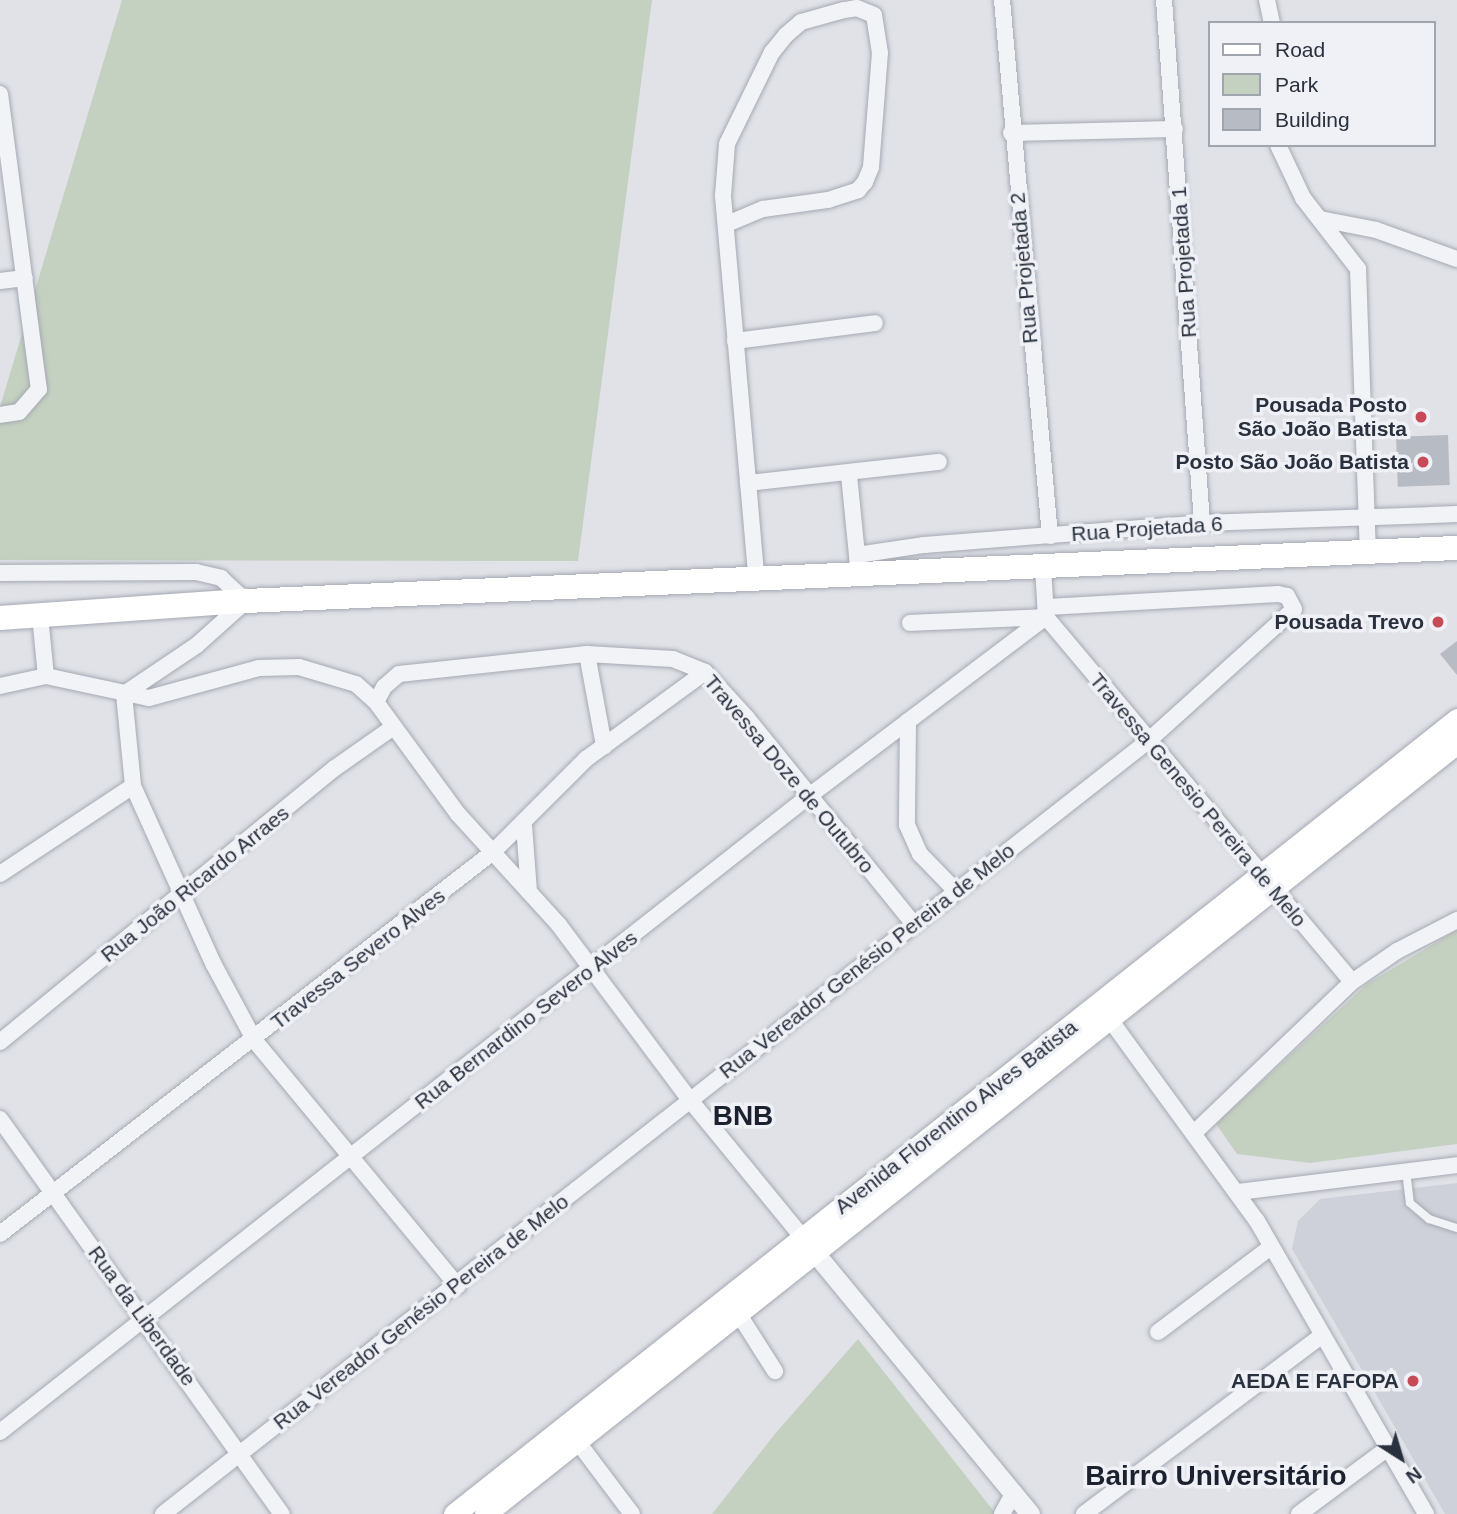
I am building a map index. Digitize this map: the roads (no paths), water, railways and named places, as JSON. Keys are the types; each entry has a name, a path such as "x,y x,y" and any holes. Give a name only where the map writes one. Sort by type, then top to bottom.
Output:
{"highway":[{"path":"0,618 246,601 756,577 858,565 1042,567 1368,550 1451,550"}],"main road":[{"name":"Avenida Florentino Alves Batista","path":"485,1514 571,1433 1266,882 1457,719"},
{"name":"Avenida Florentino Alves Batista","path":"1266,882 1457,743"},
{"name":"Avenida Florentino Alves Batista","path":"454,1514 738,1313 808,1246"}],"street":[{"name":"Rua Projetada 2","path":"1002,0 1011,132 1050,536"},
{"name":"Rua Projetada 1","path":"1164,0 1202,523"},
{"path":"1267,0 1272,21"},
{"path":"727,224 763,209 828,200 858,190 865,182 872,167 880,53 874,15 857,8 801,22 772,52 727,145 723,196 756,577"},
{"path":"0,94 3,139 39,389 19,412 0,415"},
{"path":"1011,132 1175,129"},
{"path":"1279,147 1289,175 1358,269 1368,550"},
{"path":"1320,219 1376,230 1457,259"},
{"path":"0,281 24,278"},
{"path":"735,341 875,323"},
{"path":"748,484 849,475 939,462"},
{"path":"849,475 858,565"},
{"name":"Rua Projetada 6","path":"858,565 924,545 1202,523 1368,514 1457,514"},
{"path":"910,623 1047,612 1042,567"},
{"path":"0,573 196,572 220,578 246,601 197,645 124,694"},
{"name":"Rua Vereador Genésio Pereira de Melo","path":"163,1514 458,1286 913,923 1147,742 1294,609 1287,596 1255,595 1047,612"},
{"name":"Rua Bernardino Severo Alves","path":"0,1432 1047,612"},
{"name":"Travessa Genesio Pereira de Melo","path":"1047,612 1147,742 1352,982"},
{"path":"40,616 46,676"},
{"path":"587,654 604,746"},
{"name":"Travessa Doze de Outubro","path":"376,702 384,687 399,674 587,654 673,659 705,672 913,923"},
{"path":"0,686 46,676 124,694 156,697 259,667 299,667 356,684 376,702 392,728 493,852 593,968 690,1100 1030,1514"},
{"name":"Travessa Severo Alves","path":"0,1234 54,1196 255,1041 493,852 604,746 705,672"},
{"path":"0,693 19,681"},
{"path":"124,694 133,786 182,895 255,1041 458,1286"},
{"path":"908,721 907,825 920,854 940,878 955,890"},
{"name":"Rua João Ricardo Arraes","path":"0,1042 335,768 392,728"},
{"path":"0,874 133,786"},
{"path":"524,825 529,892"},
{"path":"1195,1132 1352,982 1397,951 1457,920"},
{"path":"1104,1012 1238,1192 1426,1514"},
{"name":"Rua da Liberdade","path":"0,1119 54,1196 145,1316 237,1455 282,1514"},
{"path":"1238,1192 1457,1165"},
{"path":"1158,1332 1271,1247"},
{"path":"738,1313 775,1371"},
{"path":"1084,1514 1322,1335"},
{"path":"571,1433 632,1514"},
{"path":"1299,1514 1388,1448"},
{"path":"1002,1514 1014,1492"}],"lane":[{"path":"1406,1171 1410,1203 1429,1219 1457,1228"}],"place":[{"name":"Pousada Posto São João Batista","path":"1421,417"},
{"name":"Posto São João Batista","path":"1423,462"},
{"name":"Pousada Trevo","path":"1438,622"},
{"name":"AEDA E FAFOPA","path":"1413,1381"}],"district":[{"name":"BNB","path":"743,1116"},
{"name":"Bairro Universitário","path":"1216,1476"}]}
